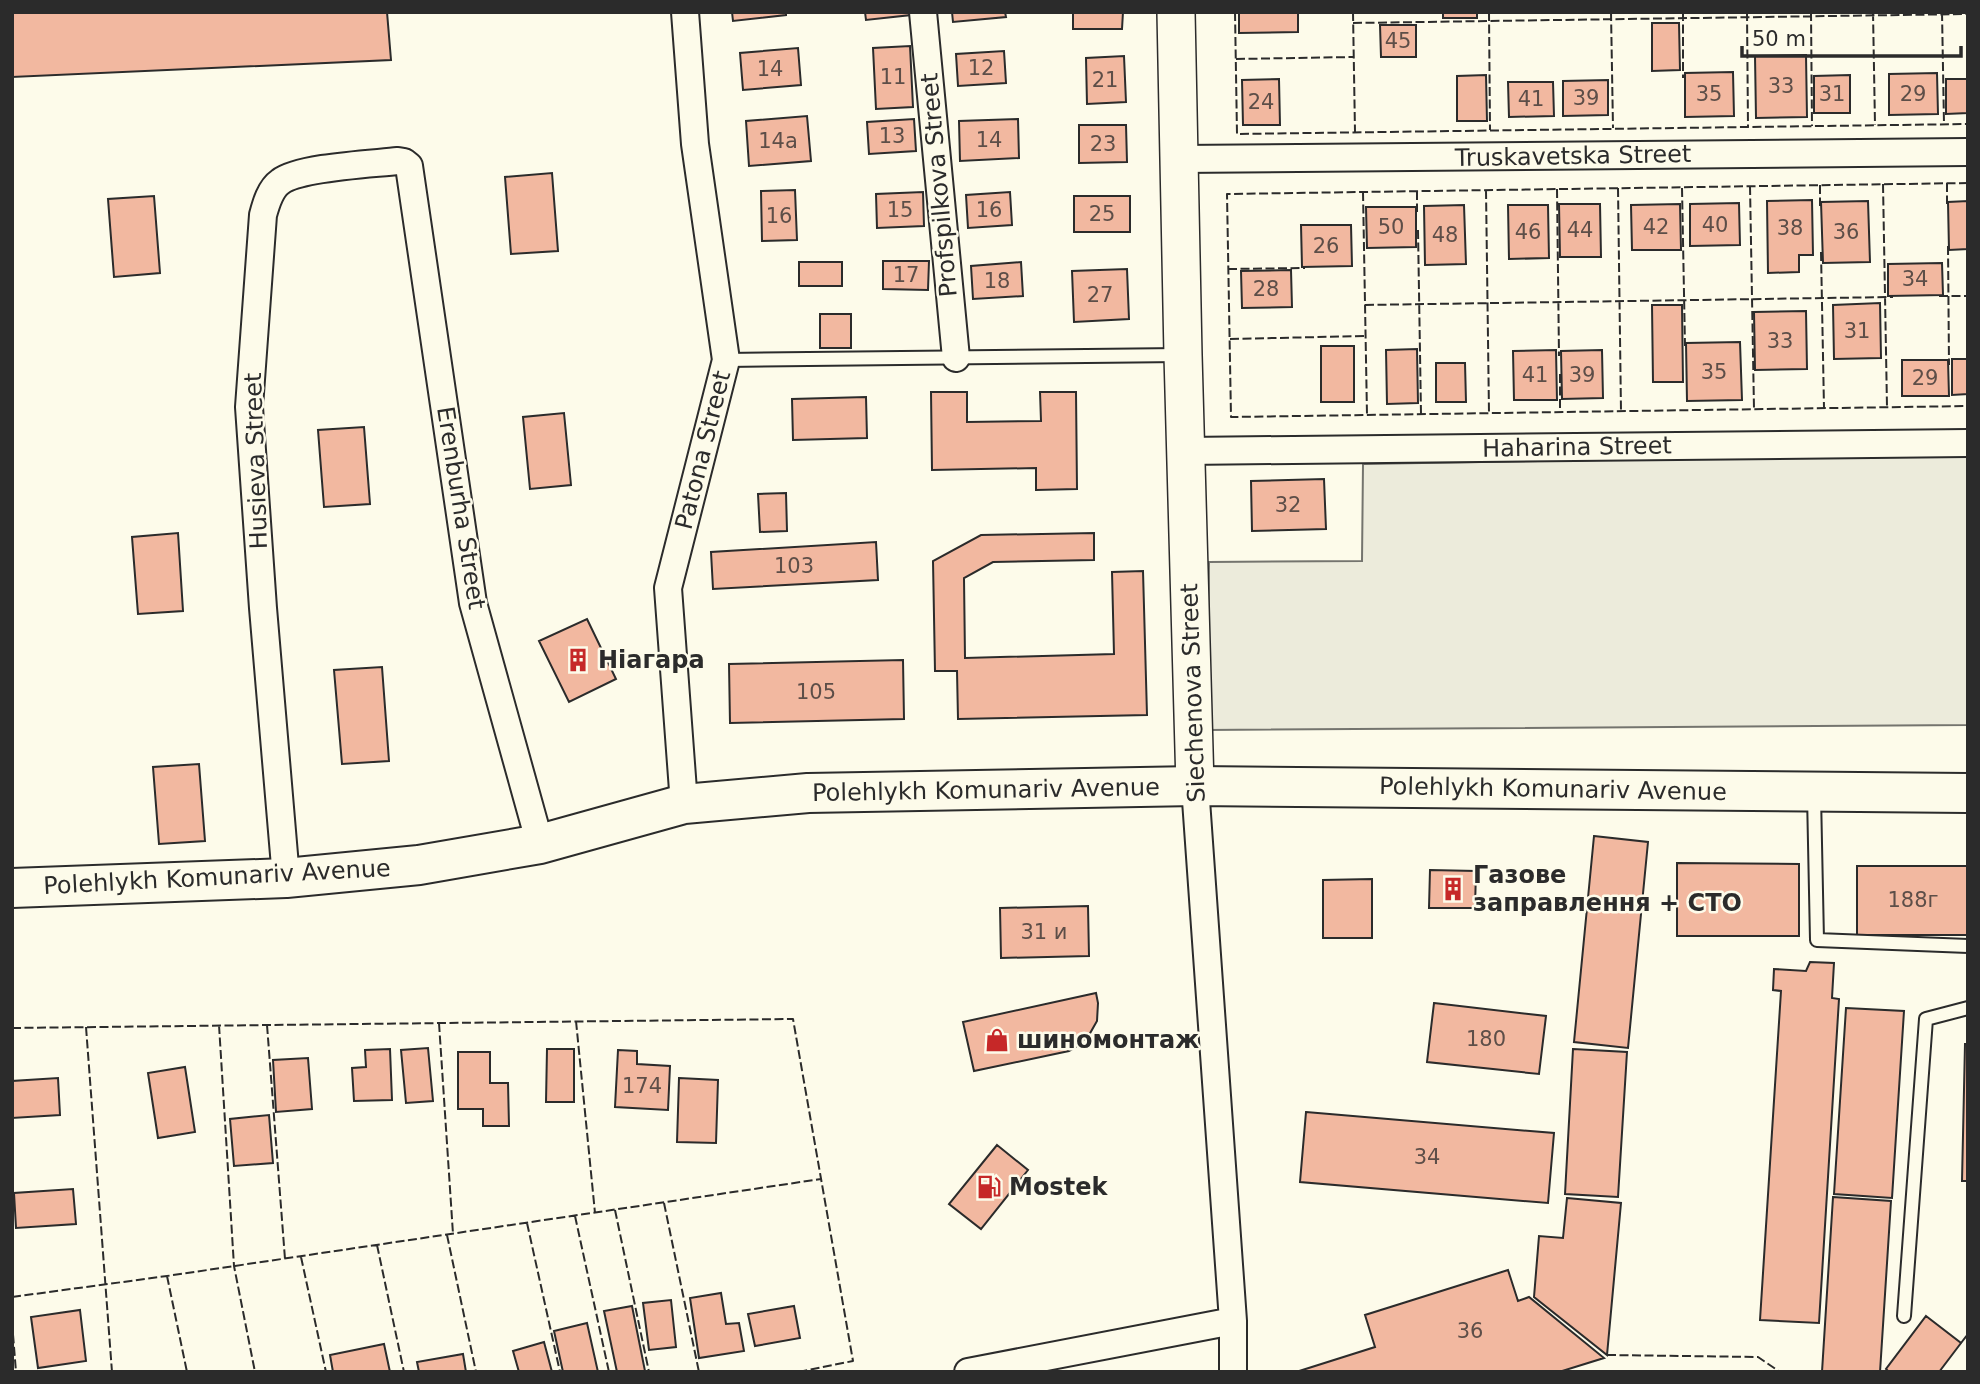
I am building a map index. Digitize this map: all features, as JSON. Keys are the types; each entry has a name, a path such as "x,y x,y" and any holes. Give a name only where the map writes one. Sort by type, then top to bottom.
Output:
{"main road":[{"name":"Polehlykh Komunariv Avenue","path":"12,887 286,878 419,865 540,845 684,804 808,793 1195,786 1968,793"}],"street":[{"name":"Patona Street","path":"684,804 668,588 726,360 695,144 685,12"},
{"name":"Profspilkova Street","path":"923,12 956,358"},
{"name":"Siechenova Street","path":"1176,12 1195,786 1233,1321 1233,1372"},
{"name":"Truskavetska Street","path":"1179,159 1968,152"},
{"name":"Husieva Street","path":"286,878 249,407 263,215 268,198 279,182 299,173 398,161 409,166"},
{"name":"Erenburha Street","path":"409,166 473,603 540,845"},
{"name":"Haharina Street","path":"1185,451 1968,443"},
{"path":"968,1372 1233,1321"}],"lane":[{"path":"726,360 1183,355"},
{"path":"1814,792 1817,940 1968,946"},
{"path":"1904,1316 1926,1019 1968,1008"}],"shaded area":[{"path":"1968,454 1968,725 1207,730 1209,562 1362,561 1363,464"}],"building":[{"path":"12,12 387,12 391,60 12,77"},
{"path":"732,12 786,12 786,15 733,21"},
{"path":"865,12 911,12 911,15 866,20"},
{"path":"952,12 1005,12 1006,17 953,22"},
{"path":"1073,12 1123,12 1122,29 1073,29"},
{"path":"1239,12 1298,12 1298,32 1239,33"},
{"path":"1443,12 1477,12 1477,18 1443,18"},
{"path":"1652,23 1679,23 1680,70 1652,71"},
{"path":"1380,25 1416,25 1416,57 1381,57"},
{"path":"910,46 913,107 876,109 873,48"},
{"path":"798,48 801,85 743,90 740,53"},
{"path":"1004,51 1006,83 958,86 956,54"},
{"path":"1806,55 1807,117 1756,118 1755,56"},
{"path":"1124,56 1126,102 1087,104 1086,58"},
{"path":"1733,72 1734,116 1685,117 1685,73"},
{"path":"1937,73 1938,114 1889,115 1889,74"},
{"path":"1486,75 1487,121 1457,121 1457,76"},
{"path":"1850,75 1850,113 1814,113 1814,76"},
{"path":"1279,79 1280,125 1243,125 1242,80"},
{"path":"1946,79 1968,79 1968,113 1946,114"},
{"path":"1608,80 1608,115 1563,116 1563,81"},
{"path":"1508,82 1553,82 1554,116 1509,117"},
{"path":"807,116 811,161 749,166 746,121"},
{"path":"914,119 916,151 869,154 867,122"},
{"path":"1018,119 1019,158 960,161 959,121"},
{"path":"1079,125 1126,125 1127,162 1079,163"},
{"path":"552,173 558,251 511,254 505,177"},
{"path":"795,190 797,240 762,241 761,191"},
{"path":"923,192 924,226 877,228 876,194"},
{"path":"1010,192 1012,225 968,228 966,195"},
{"path":"154,196 160,273 114,277 108,199"},
{"path":"1074,196 1130,196 1130,232 1074,232"},
{"path":"1812,200 1813,255 1799,255 1799,272 1768,273 1767,201"},
{"path":"1868,201 1870,262 1823,263 1821,202"},
{"path":"1968,201 1968,249 1949,250 1948,202"},
{"path":"1739,203 1740,245 1690,246 1690,204"},
{"path":"1559,204 1600,204 1601,257 1560,257"},
{"path":"1680,204 1681,250 1632,250 1631,205"},
{"path":"1464,205 1466,264 1425,265 1424,206"},
{"path":"1508,205 1548,205 1549,258 1509,259"},
{"path":"1366,207 1416,207 1416,247 1367,248"},
{"path":"1301,225 1351,225 1352,266 1302,267"},
{"path":"883,261 929,261 928,290 883,289"},
{"path":"799,262 842,262 842,286 799,286"},
{"path":"1021,262 1023,296 973,299 971,266"},
{"path":"1942,263 1943,295 1888,296 1888,264"},
{"path":"1127,269 1129,319 1074,322 1072,271"},
{"path":"1291,270 1292,307 1242,308 1241,271"},
{"path":"1880,303 1881,358 1834,359 1833,305"},
{"path":"1652,305 1682,305 1683,382 1653,382"},
{"path":"1806,311 1807,369 1755,370 1754,312"},
{"path":"820,314 851,314 851,348 820,348"},
{"path":"1740,342 1742,400 1687,401 1686,343"},
{"path":"1321,346 1354,346 1354,402 1321,402"},
{"path":"1417,349 1418,403 1387,404 1386,350"},
{"path":"1556,350 1557,400 1514,400 1513,351"},
{"path":"1602,350 1603,398 1562,399 1561,351"},
{"path":"1952,359 1968,359 1968,394 1952,395"},
{"path":"1902,360 1948,360 1949,396 1902,396"},
{"path":"1436,363 1465,363 1466,402 1436,402"},
{"path":"931,392 967,392 967,422 1041,421 1040,392 1076,392 1077,489 1036,490 1036,468 932,470"},
{"path":"866,397 867,438 793,440 792,399"},
{"path":"564,413 571,485 530,489 523,417"},
{"path":"364,427 370,504 324,507 318,430"},
{"path":"1324,479 1326,529 1252,531 1251,481"},
{"path":"786,493 787,531 760,532 758,494"},
{"path":"178,533 183,611 138,614 132,537"},
{"path":"1094,533 1094,560 993,562 964,578 965,658 1114,654 1112,572 1143,571 1147,715 958,719 957,671 935,671 933,561 981,535"},
{"path":"876,542 878,580 713,589 711,552"},
{"name":"Ніагара","path":"587,619 616,679 569,702 539,641"},
{"path":"903,660 904,719 730,723 729,664"},
{"path":"382,667 389,761 342,764 334,670"},
{"path":"199,764 205,841 159,844 153,767"},
{"path":"1594,836 1648,842 1628,1048 1574,1042"},
{"path":"1677,863 1799,864 1799,936 1677,936"},
{"path":"1857,866 1968,866 1968,935 1857,935"},
{"name":"Газове заправлення + СТО","path":"1430,870 1476,871 1475,908 1429,908"},
{"path":"1372,879 1372,938 1323,938 1323,880"},
{"path":"1088,906 1089,956 1001,958 1000,908"},
{"path":"1810,962 1834,963 1832,998 1839,999 1819,1323 1760,1320 1781,991 1773,990 1774,969 1806,971"},
{"path":"1096,993 1097,1021 1089,1035 1076,1047 1069,1051 974,1071 963,1022"},
{"path":"1434,1003 1546,1016 1539,1074 1427,1062"},
{"path":"1846,1008 1904,1011 1892,1198 1834,1194"},
{"path":"1965,1044 1968,1044 1968,1181 1962,1181"},
{"path":"428,1048 433,1101 406,1103 401,1050"},
{"path":"390,1049 392,1100 354,1101 352,1068 366,1067 365,1050"},
{"path":"547,1049 574,1049 574,1102 546,1102"},
{"path":"1573,1049 1627,1052 1618,1197 1565,1194"},
{"path":"618,1050 637,1051 637,1064 670,1066 668,1110 615,1107"},
{"path":"458,1052 490,1052 490,1083 508,1083 509,1126 483,1126 483,1109 458,1109"},
{"path":"308,1058 312,1109 276,1112 273,1060"},
{"path":"185,1067 195,1132 158,1138 148,1073"},
{"path":"58,1078 60,1115 12,1118 12,1081"},
{"path":"679,1078 718,1080 716,1143 677,1142"},
{"path":"1306,1112 1554,1133 1548,1203 1300,1182"},
{"path":"269,1115 273,1163 234,1166 230,1119"},
{"name":"Mostek","path":"997,1145 1028,1170 981,1229 949,1204"},
{"path":"73,1189 76,1224 16,1228 14,1193"},
{"path":"1833,1197 1891,1201 1880,1372 1822,1372"},
{"path":"1567,1198 1621,1203 1607,1355 1534,1297 1539,1236 1563,1238"},
{"path":"1508,1270 1518,1301 1529,1297 1604,1358 1559,1372 1296,1372 1375,1347 1365,1315"},
{"path":"721,1293 726,1324 739,1323 744,1351 699,1358 690,1298"},
{"path":"671,1300 676,1347 649,1350 643,1303"},
{"path":"632,1306 645,1371 617,1372 604,1311"},
{"path":"794,1306 800,1338 755,1346 748,1314"},
{"path":"80,1310 86,1361 38,1368 31,1317"},
{"path":"1926,1316 1961,1343 1939,1372 1889,1372 1886,1369"},
{"path":"587,1323 598,1372 563,1372 554,1331"},
{"path":"544,1342 552,1372 519,1372 513,1351"},
{"path":"384,1344 390,1372 333,1372 330,1355"},
{"path":"463,1354 466,1372 419,1372 417,1362"}],"fence":[{"path":"1235,12 1237,134 1968,124"},
{"path":"1353,12 1355,132"},
{"path":"1489,12 1490,130"},
{"path":"1611,12 1613,128"},
{"path":"1683,12 1683,78"},
{"path":"1747,12 1748,127"},
{"path":"1811,12 1812,126"},
{"path":"1873,12 1875,125"},
{"path":"1942,12 1944,124"},
{"path":"1353,23 1968,14"},
{"path":"1236,59 1354,57"},
{"path":"1947,183 1947,204"},
{"path":"1968,183 1227,194 1231,417 1968,406"},
{"path":"1883,184 1887,407"},
{"path":"1820,185 1820,206"},
{"path":"1750,186 1754,409"},
{"path":"1618,188 1621,411"},
{"path":"1682,188 1685,346"},
{"path":"1557,189 1559,356"},
{"path":"1486,190 1489,413"},
{"path":"1417,191 1417,212"},
{"path":"1363,192 1367,415"},
{"path":"1418,230 1421,414"},
{"path":"1948,246 1949,365"},
{"path":"1821,252 1824,408"},
{"path":"1228,269 1305,268"},
{"path":"1939,296 1968,296"},
{"path":"1365,305 1893,297"},
{"path":"1230,339 1365,336"},
{"path":"1560,374 1560,412"},
{"path":"12,1028 793,1019 853,1361 798,1372"},
{"path":"576,1021 595,1213"},
{"path":"439,1023 453,1234"},
{"path":"219,1025 234,1266 255,1372"},
{"path":"267,1025 285,1259"},
{"path":"86,1027 112,1372"},
{"path":"12,1297 821,1179"},
{"path":"664,1203 699,1372"},
{"path":"615,1210 649,1372"},
{"path":"575,1216 609,1372"},
{"path":"527,1223 560,1372"},
{"path":"447,1235 476,1372"},
{"path":"377,1245 404,1372"},
{"path":"301,1257 326,1372"},
{"path":"167,1276 187,1372"},
{"path":"12,1322 16,1372"},
{"path":"1961,1343 1968,1334"},
{"path":"1607,1355 1758,1357 1780,1372"}],"place":[{"name":"Ніагара","path":"578,660"},
{"name":"Газове заправлення + СТО","path":"1453,889"},
{"name":"шиномонтаж","path":"997,1040"},
{"name":"Mostek","path":"989,1187"}]}
